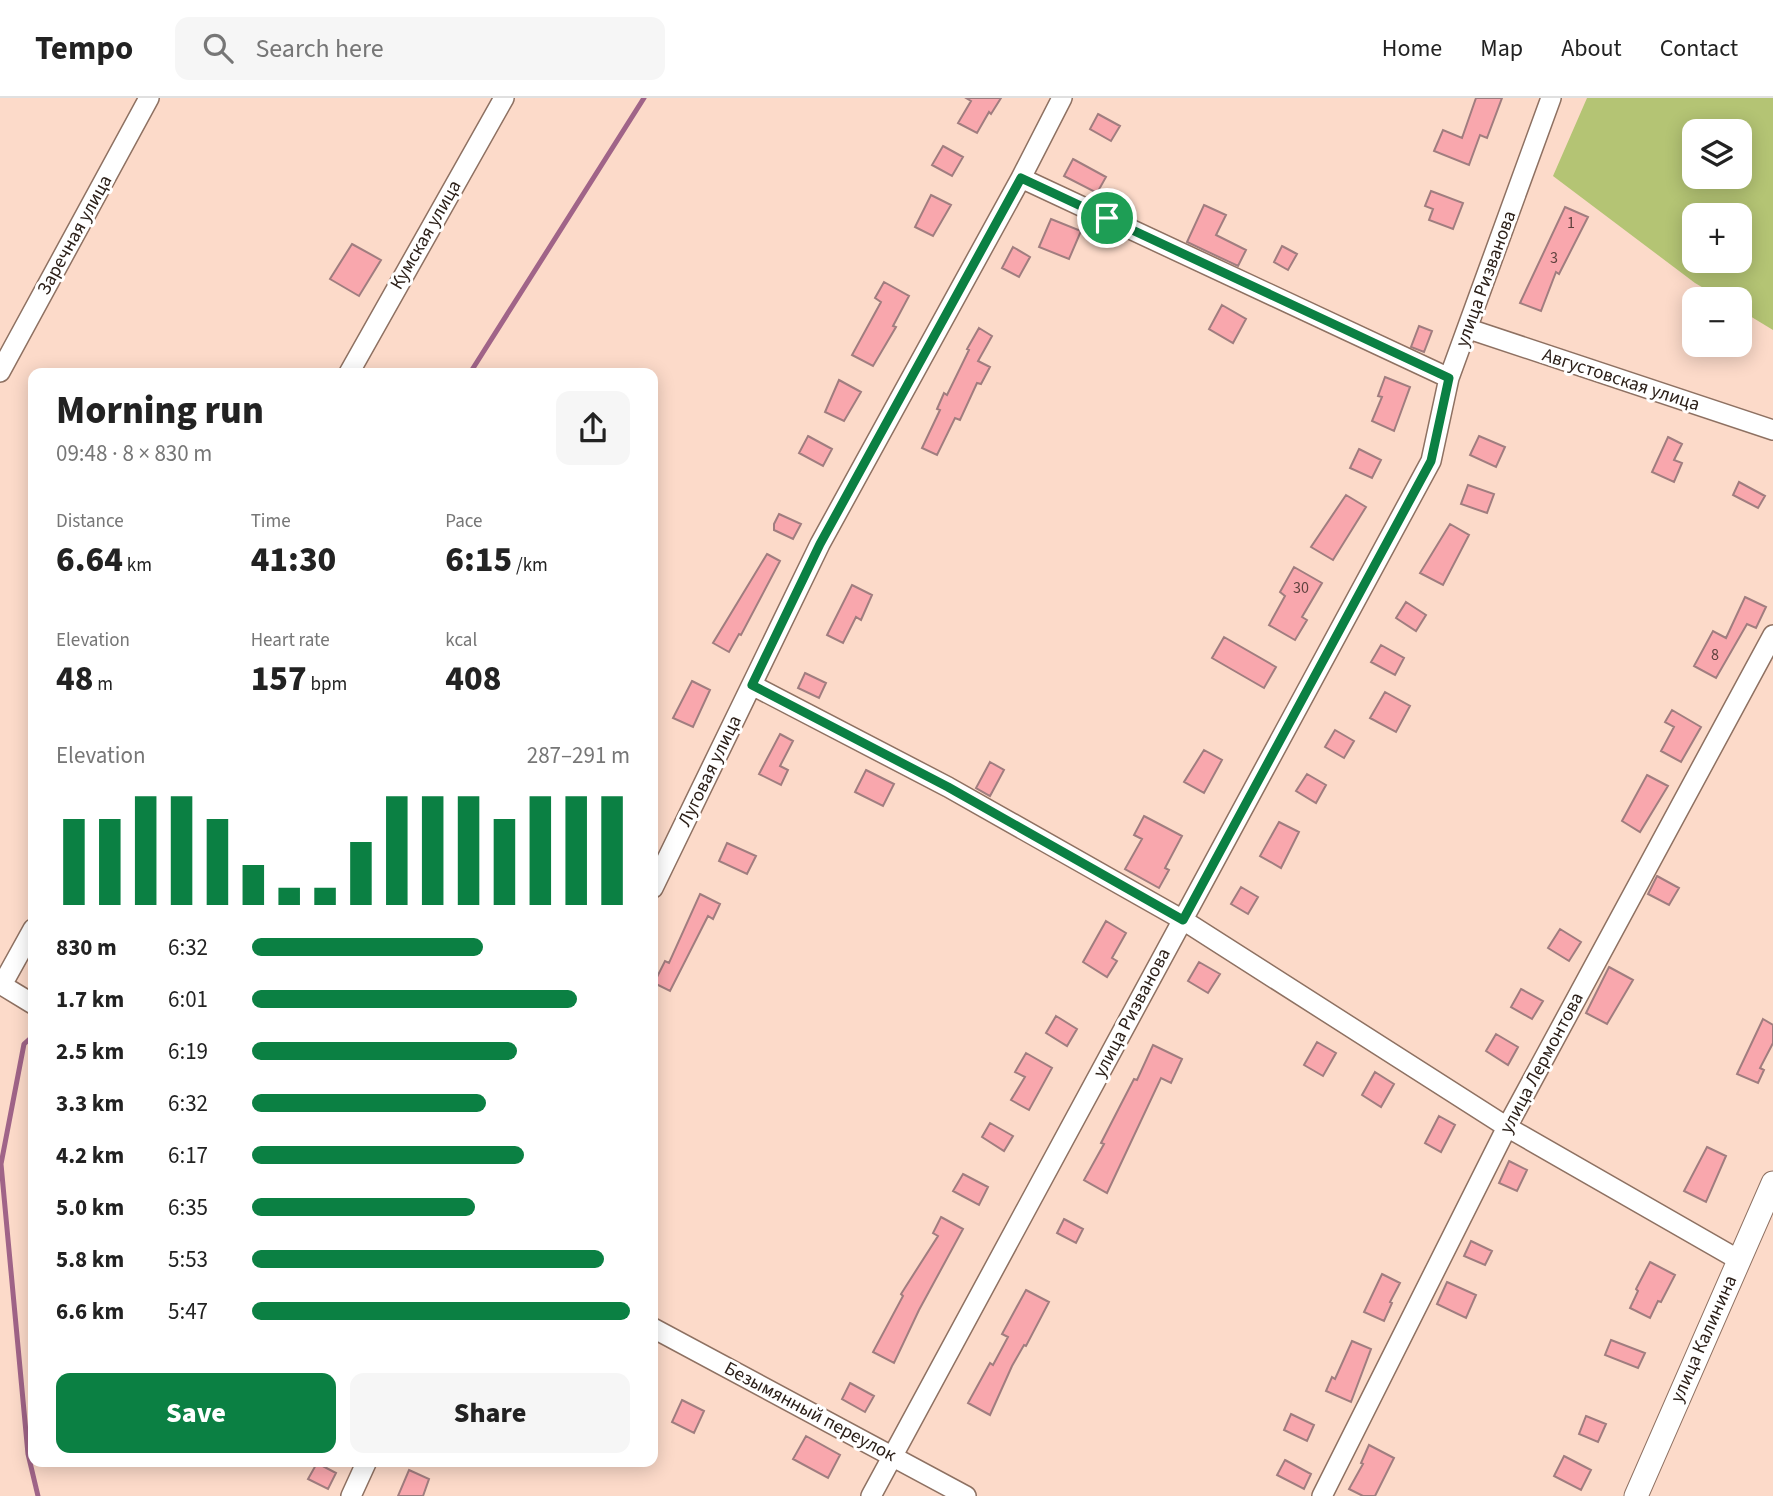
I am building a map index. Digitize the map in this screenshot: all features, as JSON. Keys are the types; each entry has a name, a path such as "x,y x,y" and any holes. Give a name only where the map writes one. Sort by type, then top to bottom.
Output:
{"street":[{"name":"Заречная улица","path":"0,372 149,98"},
{"name":"Кумская улица","path":"352,368 504,98"},
{"name":"Луговая улица","path":"658,878 820,544 1021,178 1062,98"},
{"name":"улица Ризванова","path":"871,1496 1431,461 1449,378 1551,98"},
{"path":"1021,178 1449,378"},
{"name":"Августовская улица","path":"1469,329 1773,430"},
{"name":"улица Лермонтова","path":"1322,1496 1507,1127 1773,635"},
{"path":"752,685 948,787 1183,920 1507,1127 1739,1260"},
{"path":"28,938 1,985 28,1001"},
{"name":"улица Калинина","path":"1636,1496 1773,1183"},
{"name":"Безымянный переулок","path":"658,1331 966,1496"},
{"path":"351,1496 364,1467"}],"green space":[{"path":"1587,98 1773,98 1773,330 1752,317 1752,287 1702,287 1695,283 1553,176"}],"building":[{"path":"966,98 1001,98 977,133 958,123 971,101"},
{"path":"1476,98 1502,98 1487,138 1480,135 1469,165 1434,151 1443,130 1462,138"},
{"path":"1098,114 1120,126 1111,141 1090,129"},
{"path":"943,146 963,157 952,176 932,165"},
{"path":"1073,159 1106,177 1097,193 1064,176"},
{"path":"1431,191 1463,203 1453,229 1429,220 1433,209 1425,206"},
{"path":"931,195 951,205 933,236 915,227"},
{"path":"1204,205 1226,215 1216,235 1246,250 1238,266 1187,242"},
{"path":"1565,207 1588,217 1559,274 1556,272 1541,311 1520,303"},
{"path":"1051,219 1081,231 1069,259 1039,247"},
{"path":"352,244 381,260 359,296 330,279"},
{"path":"1282,246 1297,254 1288,270 1274,262"},
{"path":"1013,247 1030,257 1019,277 1002,268"},
{"path":"884,282 909,296 893,326 896,327 873,366 852,355 881,302 875,298"},
{"path":"1222,305 1246,319 1233,343 1209,329"},
{"path":"1419,326 1432,331 1424,352 1411,347"},
{"path":"979,328 992,336 978,361 990,367 981,384 977,383 960,420 955,418 937,455 922,448 940,410 937,409 944,393 947,395"},
{"path":"1385,377 1410,387 1394,431 1372,421 1382,397 1378,396"},
{"path":"839,380 861,392 844,421 825,412"},
{"path":"808,436 832,449 823,466 799,453"},
{"path":"1479,436 1505,447 1496,467 1470,455"},
{"path":"1668,437 1682,444 1674,460 1682,463 1674,482 1652,472"},
{"path":"1359,449 1381,460 1372,478 1350,468"},
{"path":"1739,482 1765,496 1758,508 1733,495"},
{"path":"1468,485 1494,494 1487,513 1461,504"},
{"path":"1346,495 1366,507 1333,560 1311,547"},
{"path":"779,514 801,524 793,539 774,530"},
{"path":"1450,524 1469,535 1443,585 1420,573"},
{"path":"767,554 780,561 741,635 739,634 729,652 713,643"},
{"path":"1294,567 1322,583 1302,617 1307,620 1295,640 1269,625 1285,596 1280,592"},
{"path":"852,585 872,595 861,620 856,617 843,643 827,635"},
{"path":"1745,597 1766,607 1756,628 1747,624 1716,678 1694,666 1713,631 1726,638"},
{"path":"1406,602 1426,615 1416,631 1396,618"},
{"path":"1224,637 1276,667 1264,688 1212,658"},
{"path":"1381,645 1404,658 1395,675 1371,662"},
{"path":"805,673 826,683 819,698 798,688"},
{"path":"692,681 710,690 693,727 673,718"},
{"path":"1385,692 1410,706 1396,732 1370,718"},
{"path":"1672,710 1701,727 1681,762 1661,751 1674,727 1665,722"},
{"path":"1335,730 1354,741 1344,758 1325,747"},
{"path":"780,734 793,741 780,766 788,770 781,785 759,774"},
{"path":"1204,750 1222,760 1204,793 1184,782"},
{"path":"990,762 1004,770 990,796 976,788"},
{"path":"866,770 894,784 883,806 855,792"},
{"path":"1307,774 1326,785 1316,803 1296,791"},
{"path":"1647,775 1668,786 1640,832 1622,821"},
{"path":"1144,816 1182,836 1165,868 1169,870 1159,888 1125,869 1142,839 1134,835"},
{"path":"1279,822 1299,832 1281,868 1260,856"},
{"path":"727,843 756,856 747,874 719,861"},
{"path":"1657,876 1679,888 1669,905 1648,894"},
{"path":"1241,887 1258,897 1248,914 1231,904"},
{"path":"700,894 720,904 713,919 708,916 670,991 658,985 658,975 665,961 669,963"},
{"path":"1106,921 1126,933 1112,958 1117,961 1107,977 1083,962"},
{"path":"1560,929 1581,942 1569,961 1548,948"},
{"path":"1199,962 1220,974 1208,993 1188,981"},
{"path":"1609,967 1633,980 1607,1024 1586,1013"},
{"path":"1521,989 1543,1001 1532,1019 1511,1007"},
{"path":"1056,1016 1077,1029 1067,1046 1046,1033"},
{"path":"1763,1019 1773,1025 1773,1043 1760,1068 1764,1070 1758,1083 1737,1074"},
{"path":"1496,1034 1518,1047 1508,1065 1486,1051"},
{"path":"1317,1042 1336,1053 1323,1076 1304,1065"},
{"path":"1153,1045 1182,1059 1171,1083 1161,1078 1107,1193 1084,1180"},
{"path":"1026,1053 1052,1068 1029,1110 1011,1100 1025,1077 1015,1072"},
{"path":"1375,1072 1394,1084 1381,1107 1362,1095"},
{"path":"1439,1116 1455,1125 1441,1152 1425,1143"},
{"path":"990,1123 1013,1136 1004,1151 982,1137"},
{"path":"1707,1147 1726,1156 1706,1202 1684,1191"},
{"path":"1509,1161 1527,1170 1517,1191 1499,1183"},
{"path":"963,1174 988,1187 979,1205 953,1191"},
{"path":"941,1217 963,1229 894,1363 873,1352 903,1296 901,1294 938,1236 933,1233"},
{"path":"1064,1219 1083,1229 1076,1243 1057,1233"},
{"path":"1471,1241 1492,1251 1485,1265 1464,1256"},
{"path":"1650,1262 1675,1275 1650,1318 1630,1308"},
{"path":"1382,1274 1400,1283 1384,1321 1364,1312"},
{"path":"1447,1282 1476,1295 1466,1318 1437,1304"},
{"path":"1026,1290 1049,1302 1026,1346 1024,1345 1012,1366 990,1415 968,1403 1008,1337 1002,1334"},
{"path":"1611,1340 1645,1353 1638,1368 1605,1355"},
{"path":"1352,1341 1371,1349 1351,1402 1326,1391 1332,1377 1335,1379"},
{"path":"850,1383 874,1396 865,1412 842,1399"},
{"path":"682,1400 704,1411 694,1433 672,1422"},
{"path":"1291,1414 1314,1425 1307,1441 1284,1430"},
{"path":"1586,1416 1606,1424 1598,1442 1579,1434"},
{"path":"806,1436 840,1455 828,1478 793,1459"},
{"path":"1369,1445 1394,1458 1375,1496 1363,1496 1349,1489 1363,1464 1361,1463"},
{"path":"1564,1456 1591,1470 1581,1490 1554,1476"},
{"path":"1285,1460 1311,1474 1304,1489 1277,1475"},
{"path":"315,1467 325,1467 336,1473 328,1489 308,1479"},
{"path":"409,1470 429,1479 423,1496 398,1496"}],"waterway":[{"path":"473,368 644,98"},
{"path":"28,1040 24,1044 1,1164 28,1454"},
{"path":"31,1467 38,1496"}],"route":[{"path":"1021,178 1107,218 1449,378 1431,461 1183,920 948,787 752,685 820,544 1021,178"}]}
